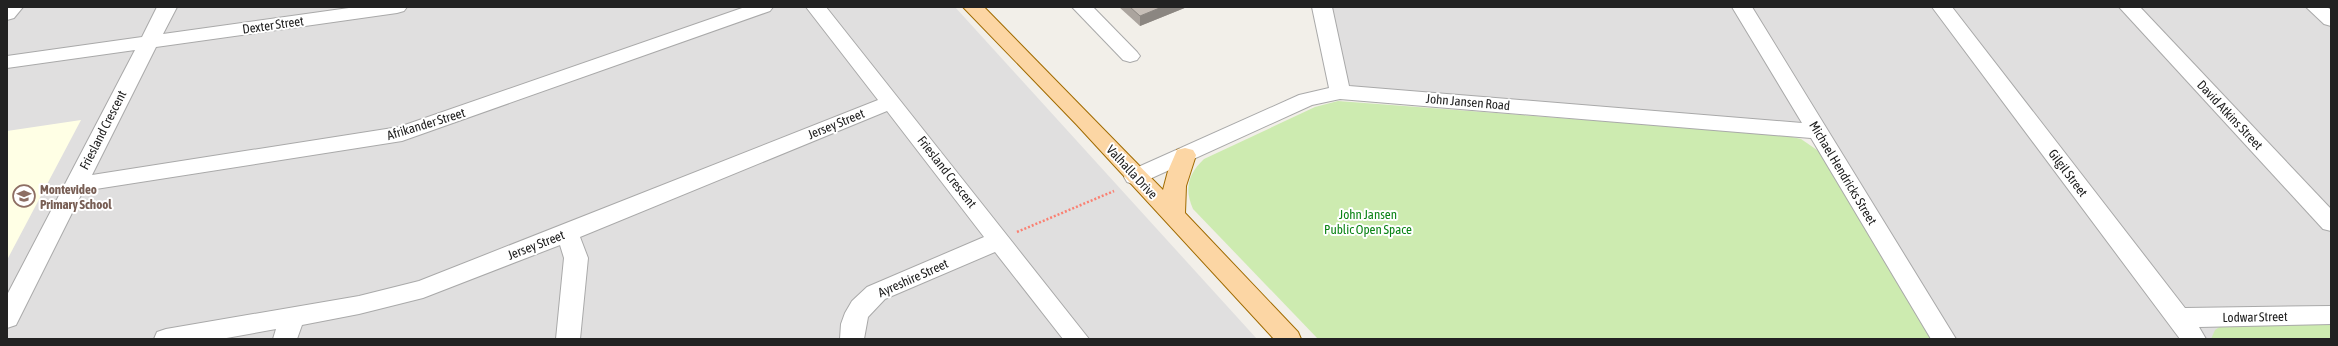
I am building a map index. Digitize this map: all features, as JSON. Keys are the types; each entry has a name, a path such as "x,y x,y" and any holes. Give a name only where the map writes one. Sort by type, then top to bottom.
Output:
{"main road":[{"name":"Valhalla Drive","path":"973,7 1084,120 1135,177 1289,339"},
{"path":"1174,218 1172,191 1178,171 1185,156"}],"street":[{"path":"7,14 13,7"},
{"name":"Friesland Crescent","path":"7,318 167,7"},
{"name":"Dexter Street","path":"7,62 397,7"},
{"name":"Afrikander Street","path":"75,185 402,134 763,7"},
{"name":"Friesland Crescent","path":"816,7 1077,339"},
{"path":"1082,7 1130,56"},
{"path":"1322,7 1340,92"},
{"name":"Michael Hendricks Street","path":"1742,7 1944,339"},
{"name":"Gilgil Street","path":"1942,7 2194,339"},
{"name":"David Atkins Street","path":"2129,7 2331,223"},
{"path":"2316,7 2331,20"},
{"name":"John Jansen Road","path":"1135,177 1185,156 1306,100 1340,92 1817,131"},
{"name":"Jersey Street","path":"166,339 288,328 359,305 423,289 567,233 892,102"},
{"path":"567,233 576,258 568,339"},
{"name":"Ayreshire Street","path":"852,339 852,322 861,306 876,293 1000,240"},
{"name":"Lodwar Street","path":"2179,318 2331,315"}],"path":[{"path":"1000,240 1114,191"}],"shaded area":[{"path":"7,7 955,7 1257,339 7,339"},
{"path":"1323,7 2331,7 2331,339 1945,339 1818,130 1341,92"},
{"name":"Montevideo Primary School","path":"81,120 7,260 7,131"}],"green space":[{"name":"John Jansen Public Open Space","path":"1338,101 1783,135 1801,139 1820,152 1933,339 1318,339 1193,209 1190,202 1188,188 1194,170 1204,159 1315,107"},
{"path":"2331,322 2331,339 2211,339 2215,330 2221,326"}],"building":[{"path":"1130,7 1162,7 1140,16"}],"place":[{"name":"Montevideo Primary School","path":"24,196"}]}
